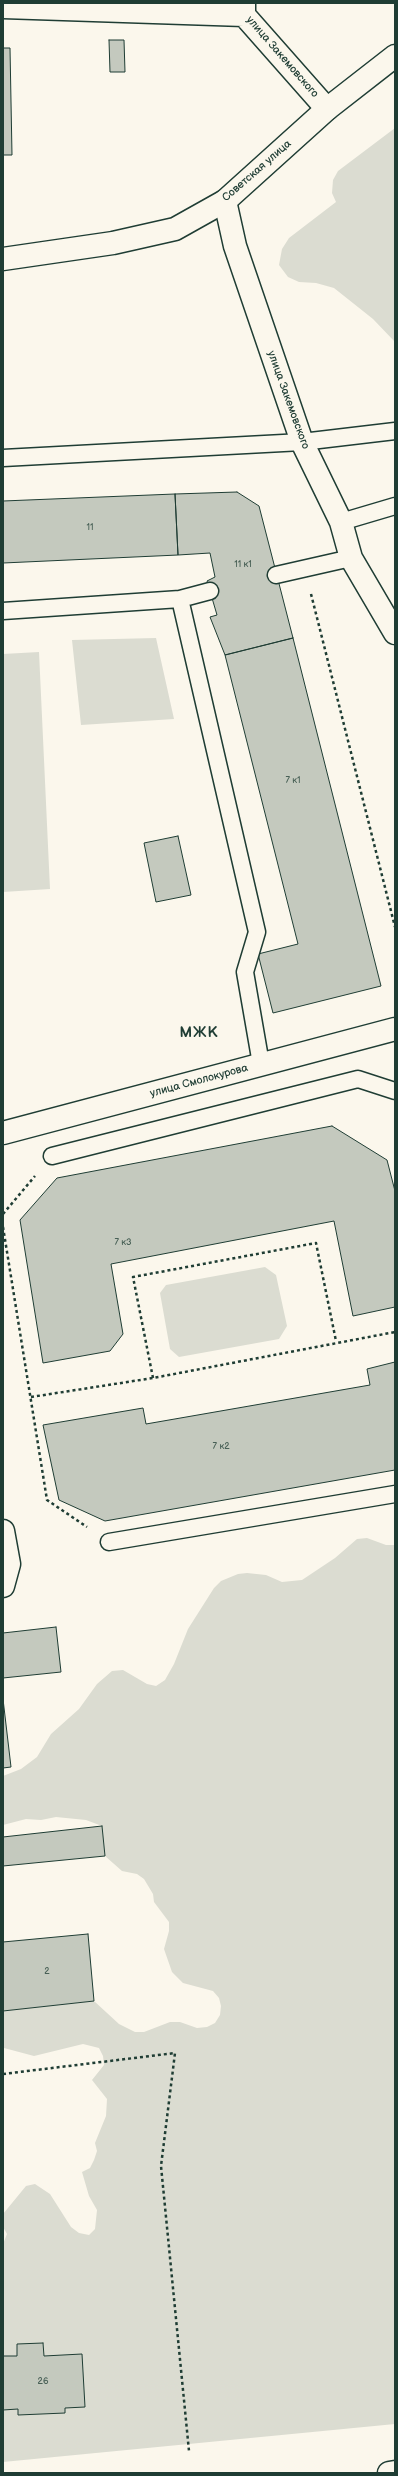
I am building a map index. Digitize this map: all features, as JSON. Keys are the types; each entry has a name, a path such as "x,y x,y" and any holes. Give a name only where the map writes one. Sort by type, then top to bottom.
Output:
{"street":[{"path":"3,7 244,9"},
{"name":"улица Закемовского","path":"244,9 327,109"},
{"name":"Советская улица","path":"3,259 113,243 175,229 225,201 327,109 395,56"},
{"name":"улица Закемовского","path":"225,201 235,246 302,442 341,522 351,558 395,633"},
{"name":"улица Смолокурова","path":"3,1133 395,1029"},
{"path":"3,1531 9,1564 3,1586"},
{"path":"389,2473 395,2472"}],"lane":[{"path":"3,458 302,442 395,431"},
{"path":"341,522 395,506"},
{"path":"276,574 351,558"},
{"path":"3,611 180,599 210,591"},
{"path":"180,599 258,932 245,972 261,1064"},
{"path":"52,1156 358,1079 395,1091"},
{"path":"109,1542 395,1494"}],"path":[{"path":"305,567 395,927"},
{"path":"3,1214 52,1156"},
{"path":"3,1227 31,1397 46,1500 109,1542"},
{"path":"153,1378 133,1277 316,1243 336,1342"},
{"path":"31,1397 153,1378 395,1332"},
{"path":"3,2074 175,2053 161,2166 188,2450"}],"shaded area":[{"path":"395,128 395,342 373,319 334,288 316,283 299,282 288,277 279,265 282,249 289,238 336,202 332,193 333,180 338,171"},
{"path":"156,638 174,719 81,725 72,640"},
{"path":"39,652 50,889 3,892 3,654"},
{"path":"265,1267 276,1275 287,1326 279,1339 179,1357 170,1349 160,1293 166,1285"},
{"path":"367,1538 386,1545 394,1545 395,1542 395,2424 3,2462 3,2244 7,2234 3,2227 3,2214 26,2186 35,2184 50,2194 71,2227 79,2233 89,2235 95,2229 97,2210 89,2196 82,2172 90,2168 94,2160 97,2151 95,2143 106,2116 107,2099 92,2080 104,2065 103,2056 99,2048 83,2044 34,2056 4,2048 3,2011 94,2001 119,2024 135,2032 144,2032 170,2022 180,2022 197,2028 207,2027 215,2023 220,2015 221,2006 219,1998 213,1991 183,1983 172,1972 164,1949 169,1931 169,1922 154,1902 153,1894 144,1879 137,1874 122,1871 105,1856 102,1826 86,1820 56,1817 41,1820 26,1819 3,1825 3,1776 21,1769 37,1757 51,1734 79,1709 97,1684 112,1671 123,1670 147,1684 156,1686 165,1680 174,1664 188,1629 214,1588 221,1581 238,1574 247,1573 266,1575 282,1582 302,1580 335,1558 357,1539"}],"building":[{"path":"109,40 124,40 125,72 110,72"},
{"path":"3,48 10,48 12,155 3,155"},
{"path":"237,492 259,506 293,638 225,655 210,617 217,615 207,581 215,577 210,553 178,555 175,494"},
{"path":"175,494 178,555 3,563 3,501"},
{"path":"293,638 381,986 273,1013 258,954 298,944 225,655"},
{"path":"178,836 191,895 156,902 144,843"},
{"path":"332,1126 387,1160 395,1191 395,1307 353,1316 334,1221 111,1264 123,1334 110,1351 43,1363 20,1220 57,1178"},
{"path":"395,1362 395,1470 105,1521 59,1500 43,1425 143,1408 146,1424 370,1385 367,1369"},
{"path":"56,1627 61,1672 3,1678 3,1633"},
{"path":"3,1699 11,1767 3,1768"},
{"path":"102,1826 105,1856 3,1866 3,1837"},
{"path":"88,1934 94,2001 3,2011 3,1942"},
{"path":"43,2343 44,2356 82,2354 85,2407 65,2408 65,2413 18,2415 18,2409 3,2410 3,2356 17,2356 17,2344"}],"district":[{"name":"МЖК","path":"199,1033"}]}
